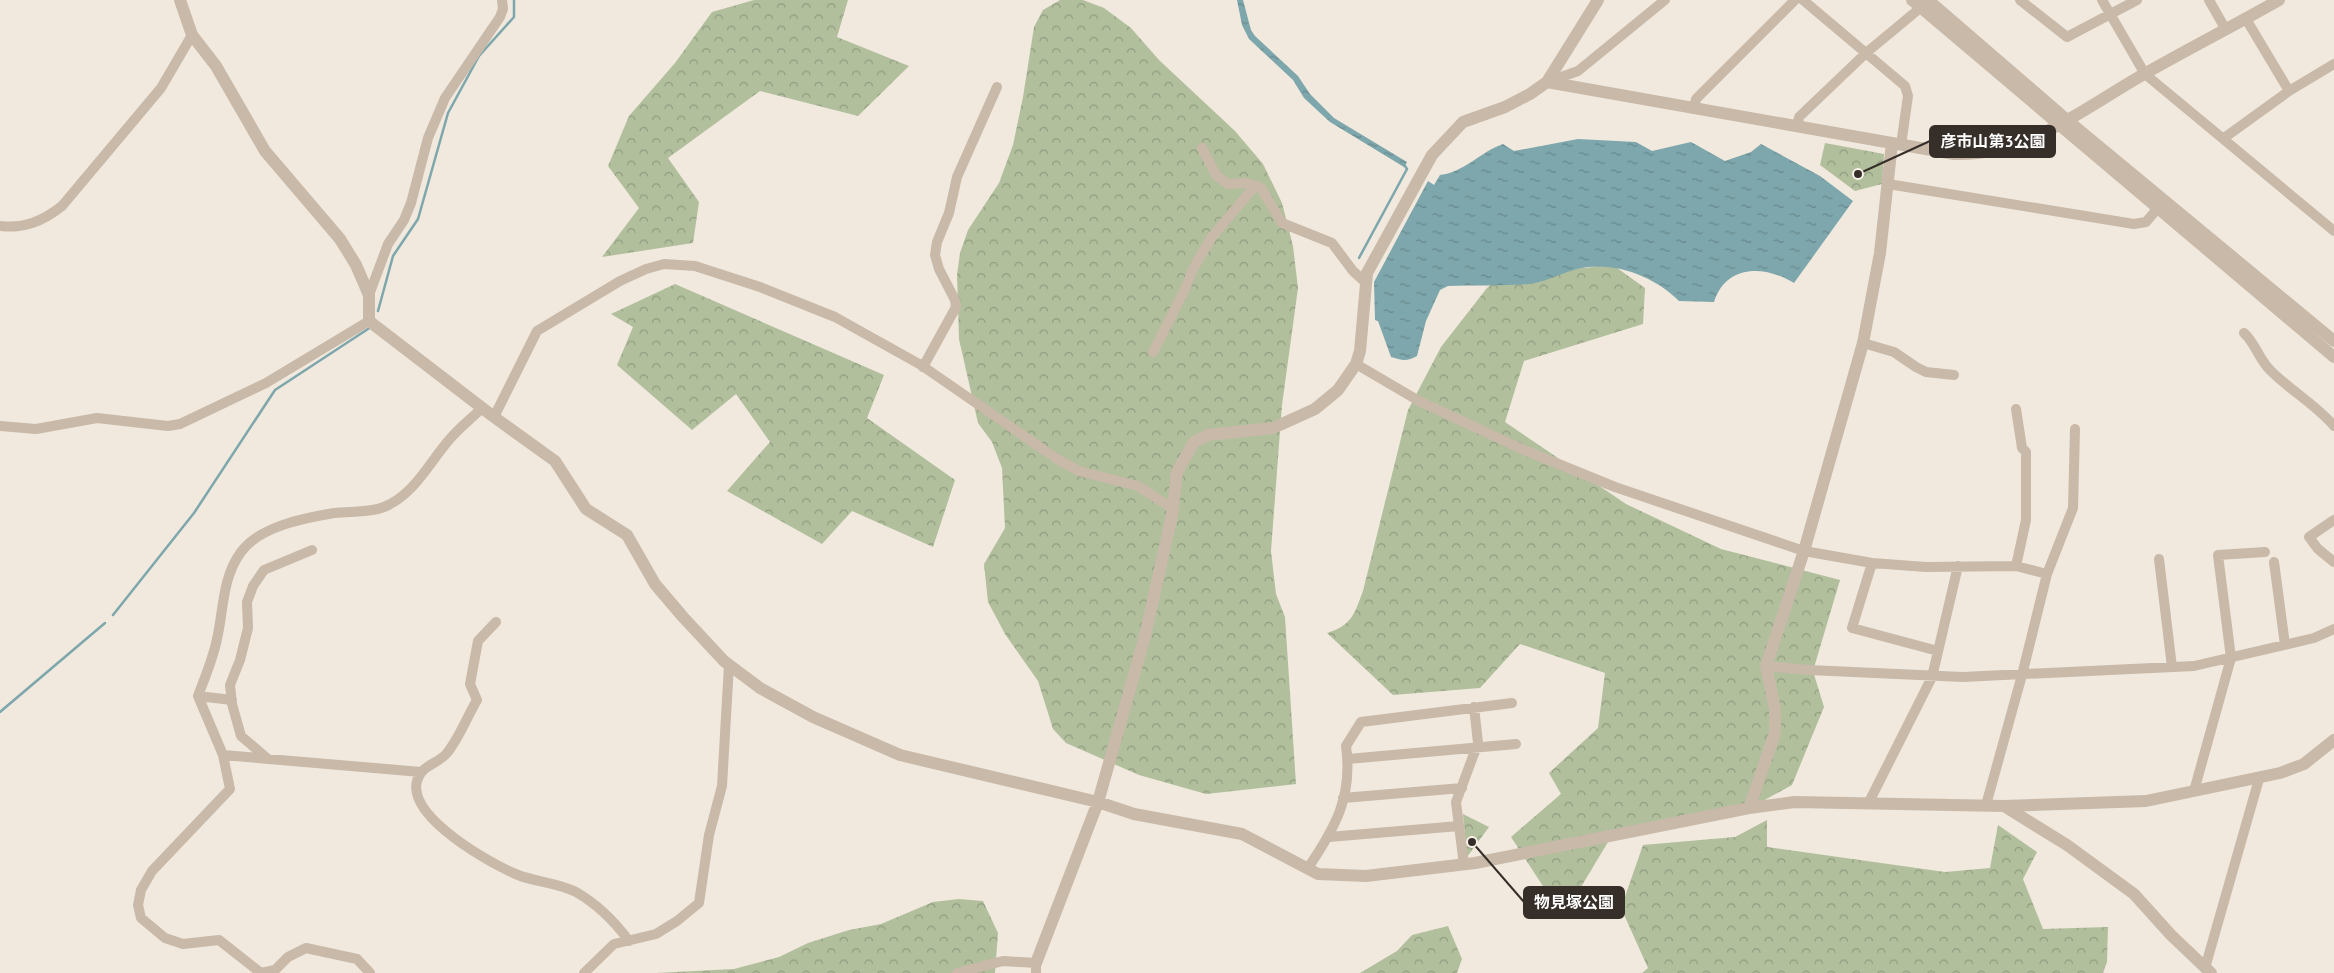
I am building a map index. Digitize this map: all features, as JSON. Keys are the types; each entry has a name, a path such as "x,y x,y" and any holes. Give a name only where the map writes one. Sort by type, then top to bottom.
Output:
{"street":[{"path":"180,0 192,35 216,66 265,151 340,239 356,265 369,295"},
{"path":"369,321 369,295 388,244 404,220 411,203 428,138 445,98 500,17 503,9 502,0"},
{"path":"1547,82 1598,0"},
{"path":"957,973 1003,961 1036,968 1098,802 1145,636 1173,509 1177,472 1194,442 1208,435 1273,428 1315,409 1338,390 1356,364 1364,327 1365,282 1372,264 1411,190 1432,155 1443,141 1463,122 1504,107 1530,94 1547,82 1578,71 1665,0"},
{"path":"1694,109 1696,99 1795,0"},
{"path":"1749,808 1775,733 1775,709 1766,666 1804,551 1863,343 1880,253 1888,184 1907,89 1803,0"},
{"path":"2020,0 2067,37 2137,0"},
{"path":"2102,0 2145,74 2334,231"},
{"path":"2210,0 2226,30"},
{"path":"1547,82 1954,154 1988,152 2024,142 2063,122 2277,1"},
{"path":"1797,127 1798,117 1924,2 2063,122 2158,208 2334,357"},
{"path":"2246,19 2289,91"},
{"path":"0,226 15,228 34,223 49,216 62,206 161,88 192,35"},
{"path":"2224,138 2289,91 2334,64"},
{"path":"923,367 956,307 955,300 934,255 937,242 948,213 957,177 997,87"},
{"path":"2063,122 2334,341"},
{"path":"1202,148 1216,175 1228,184 1246,183 1256,185 1266,194 1272,208 1282,223 1332,243 1353,271 1365,282"},
{"path":"1888,184 2134,224 2146,222 2158,208"},
{"path":"1153,352 1193,269 1211,238 1256,185"},
{"path":"494,417 537,331 620,281 646,269 664,264 695,266 769,291 835,317 923,367 1057,459 1079,471 1138,486 1173,509"},
{"path":"369,321 482,408 555,461 586,508 627,535 655,584 729,665 760,688 812,717 900,755 1098,802 1134,814 1242,834 1318,874 1366,876 1464,865 1749,808 1795,802 2004,806 2146,800 2259,779 2304,764 2334,740"},
{"path":"0,426 36,429 97,418 168,426 180,424 266,383 369,321"},
{"path":"2244,334 2251,339 2259,357 2271,371 2320,410 2334,426"},
{"path":"1863,343 1894,352 1926,372 1954,376"},
{"path":"1356,364 1419,401 1524,450 1615,487 1804,551 1872,563 1926,568 2016,566 2047,574"},
{"path":"370,973 357,959 306,948 288,957 275,970 261,973 219,940 183,944 165,938 141,918 138,905 141,890 152,871 230,789 223,755 198,696 211,663 218,637 227,580 242,550 253,539 272,530 334,514 383,508 398,499 412,487 450,439 482,408"},
{"path":"2016,408 2022,448 2026,452 2026,520 2016,566"},
{"path":"1986,805 2022,675 2047,574 2073,508 2075,429"},
{"path":"2334,520 2309,537 2318,549 2334,562"},
{"path":"268,759 240,736 232,700 230,685 240,660 248,628 247,602 253,586 264,570 312,550"},
{"path":"2194,791 2231,658 2218,554 2265,552"},
{"path":"2159,559 2172,667"},
{"path":"2274,562 2285,645"},
{"path":"1872,563 1852,628 1938,651"},
{"path":"1870,802 1932,677 1958,566"},
{"path":"496,622 478,641 470,684 476,700 446,754 421,772 416,783 419,797 431,816 449,836 520,876 575,892 616,922 629,941"},
{"path":"1766,666 1932,677 2022,675 2194,666 2314,638 2334,629"},
{"path":"584,973 614,944 656,934 678,921 699,903 709,835 722,786 729,665"},
{"path":"198,696 232,700"},
{"path":"1308,868 1334,831 1349,766 1346,746 1361,722 1512,703"},
{"path":"1464,865 1456,802 1478,743 1474,707"},
{"path":"1348,759 1516,744"},
{"path":"223,755 421,772"},
{"path":"2004,806 2067,845 2134,894 2171,935 2208,970 2259,779"},
{"path":"1343,798 1462,788"},
{"path":"1329,837 1459,826"}],"green space":[{"path":"754,0 848,0 837,37 909,66 858,116 760,91 668,158 699,202 693,243 602,257 639,208 608,166 629,116 675,63 712,12"},
{"path":"1060,0 1083,0 1104,8 1131,28 1159,60 1235,131 1263,164 1282,203 1293,246 1298,288 1282,405 1271,551 1276,594 1285,617 1296,784 1206,794 1139,775 1066,743 1053,729 1038,681 1005,634 988,602 984,564 1005,528 1002,468 992,442 978,423 959,339 957,275 960,253 968,230 999,183 1013,145 1034,27 1043,10"},
{"path":"1825,143 1884,154 1882,184 1855,191 1820,165"},
{"path":"1613,265 1645,288 1643,324 1524,361 1505,422 1626,504 1721,549 1840,580 1813,671 1824,707 1792,785 1734,817 1614,832 1563,917 1511,837 1561,794 1549,773 1598,728 1605,673 1520,644 1480,688 1393,695 1327,633 1347,623 1357,607 1363,591 1408,410 1441,347 1487,288 1501,276"},
{"path":"675,284 884,375 867,418 955,480 933,547 852,511 822,544 727,491 770,442 736,394 692,430 617,365 633,327 611,314"},
{"path":"1463,814 1489,827 1467,857"},
{"path":"1767,820 1767,847 1945,872 1990,868 1998,825 2037,852 2023,879 2043,929 2108,927 2107,962 2103,973 1642,973 1648,968 1621,908 1643,845 1735,837"},
{"path":"959,899 983,901 998,933 995,973 656,973 734,969 779,957 808,943 849,930 881,924 933,902"},
{"path":"1448,926 1462,959 1457,973 1360,973 1397,951 1412,935"}],"water":[{"path":"1237,0 1243,0 1251,30 1255,36 1298,76 1310,94 1334,118 1407,162 1404,167 1330,122 1304,98 1293,80 1249,39 1242,25"},
{"path":"1578,139 1636,142 1652,151 1691,142 1725,161 1751,152 1761,144 1820,176 1853,201 1794,283 1771,273 1748,272 1727,280 1714,302 1679,301 1658,284 1632,272 1605,267 1577,269 1529,284 1448,286 1440,290 1426,321 1417,356 1404,360 1391,357 1378,321 1375,320 1374,282 1428,181 1434,185 1440,175 1457,170 1503,144 1514,151"}],"waterway":[{"path":"378,311 393,256 418,219 448,113 479,56 514,17 514,0"},
{"path":"1359,258 1407,169 1403,163"},
{"path":"113,615 194,513 275,390 371,327"},
{"path":"0,712 105,623"}],"place":[{"name":"彦市山第3公園","path":"1858,174"},
{"name":"物見塚公園","path":"1472,842"}]}
